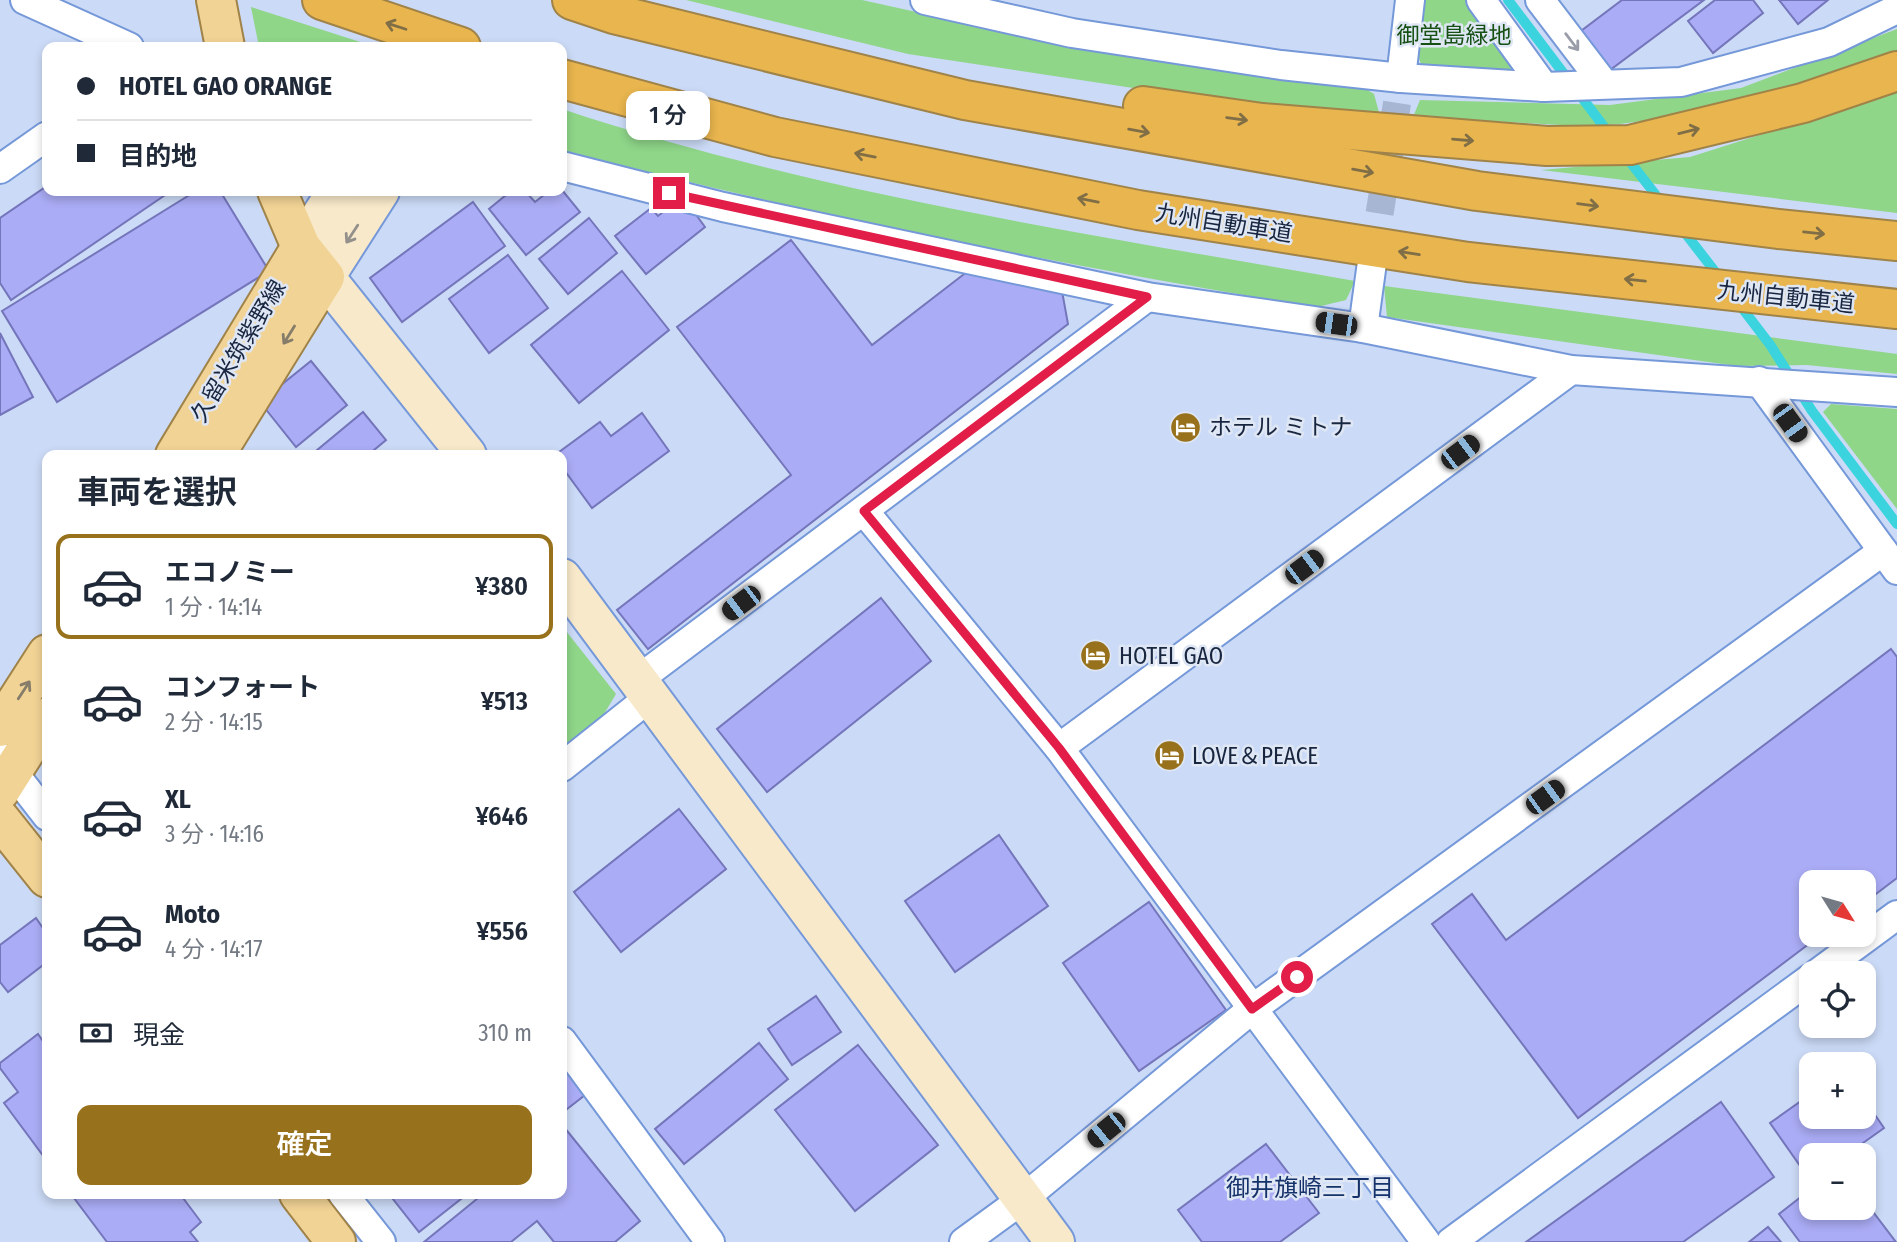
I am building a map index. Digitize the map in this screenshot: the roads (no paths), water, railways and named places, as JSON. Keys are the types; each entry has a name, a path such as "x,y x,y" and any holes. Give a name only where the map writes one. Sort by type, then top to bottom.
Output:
{"highway":[{"path":"322,0 446,42"},
{"path":"572,0 614,14 964,100 1477,191 1897,241"},
{"path":"614,14 968,81 1262,123 1547,146 1630,145 1802,103 1897,71"},
{"name":"九州自動車道","path":"567,80 775,137 1138,210 1468,262 1897,309"}],"main road":[{"path":"216,0 224,42"},
{"name":"久留米筑紫野線","path":"218,450 325,277 301,247 279,196"},
{"name":"久留米筑紫野線","path":"178,450 301,247"},
{"path":"0,727 42,662"},
{"path":"4,772 42,723"},
{"path":"0,820 42,872"},
{"path":"303,1199 336,1242"}],"street":[{"path":"25,0 118,42"},
{"path":"925,0 1072,33 1281,65 1401,78 1544,87 1681,82 1829,42 1897,9"},
{"path":"1401,78 1410,0"},
{"path":"1481,0 1544,87"},
{"path":"1540,0 1604,84"},
{"path":"0,169 42,140"},
{"path":"567,167 723,207 1147,297 1363,328 1571,370 1897,392"},
{"path":"301,247 334,196"},
{"path":"377,196 325,277 463,450"},
{"path":"1363,328 1373,255"},
{"path":"567,762 644,688 864,511 1147,297"},
{"path":"1059,748 1571,370"},
{"path":"964,1242 1023,1199 1252,1009 1890,560 1759,381"},
{"path":"864,511 1059,748 1426,1242"},
{"path":"567,585 1055,1242"},
{"path":"4,772 42,811"},
{"path":"1834,961 1897,915"},
{"path":"1451,1242 1799,987"},
{"path":"567,1048 710,1242"},
{"path":"347,1199 380,1242"}],"waterway":[{"path":"1508,0 1611,136"},
{"path":"1624,154 1662,203"},
{"path":"1682,229 1720,278"},
{"path":"1739,304 1771,346 1812,411 1897,524"}],"tunnel":[{"path":"1373,255 1401,78"}],"place":[{"name":"ホテル ミトナ","path":"1186,427"},
{"name":"HOTEL GAO","path":"1096,656"},
{"name":"LOVE＆PEACE","path":"1169,756"}],"district":[{"name":"御井旗崎三丁目","path":"1310,1188"}],"park label":[{"name":"御堂島緑地","path":"1454,35"}]}
